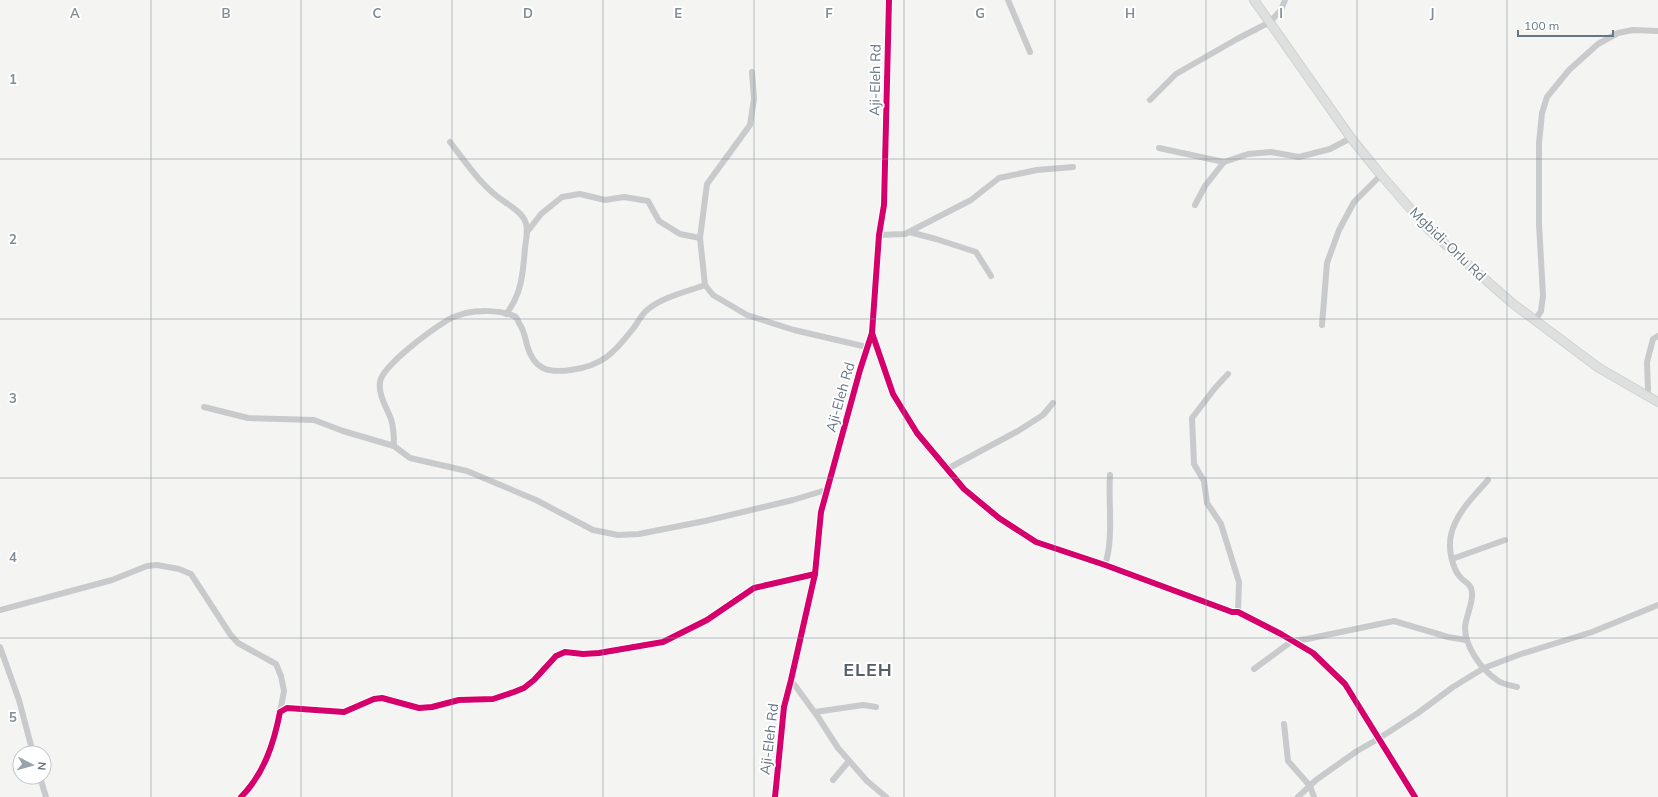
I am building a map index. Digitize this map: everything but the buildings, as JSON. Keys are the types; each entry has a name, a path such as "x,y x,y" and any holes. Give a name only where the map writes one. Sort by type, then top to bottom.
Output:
{"main road":[{"name":"Mgbidi-Orlu Rd","path":"1254,0 1351,138 1429,230 1512,303 1599,368 1658,402"}],"street":[{"name":"Aji-Eleh Rd","path":"775,797 784,707 815,574 821,512 826,490 872,333 879,235 884,205 889,0"},
{"path":"1008,0 1030,52"},
{"path":"1150,100 1176,74 1270,22 1281,10 1285,0"},
{"path":"1535,320 1541,310 1543,296 1539,224 1539,143 1542,114 1547,97 1569,70 1605,40 1625,31 1658,31"},
{"path":"752,72 754,99 750,125 707,184 700,238 705,285 713,295 747,315 794,330 867,347"},
{"path":"1159,148 1224,162 1248,154 1271,152 1299,157 1330,149 1351,138"},
{"path":"450,142 484,185 522,215 526,221 527,232 522,282 512,307 506,314"},
{"path":"1195,205 1205,186 1224,162"},
{"path":"879,235 905,234 971,200 999,178 1038,170 1073,167"},
{"path":"1322,325 1327,264 1339,230 1354,202 1381,175"},
{"path":"527,232 541,214 562,197 580,194 605,200 624,197 648,201 659,221 680,234 700,238"},
{"path":"909,232 976,252 992,276"},
{"path":"394,446 392,421 380,389 380,381 383,374 390,366 447,320 466,313 485,312 506,314 515,317 524,329 528,347 535,363 542,369 570,370 589,366 606,359 617,348 646,311 658,303 705,285"},
{"path":"872,333 893,394 917,433 964,488 999,518 1036,542 1105,565 1232,612 1238,612 1313,653 1345,684 1415,797"},
{"path":"1646,396 1648,389 1647,362 1653,339 1658,336"},
{"path":"1228,374 1192,418 1194,464 1204,481 1207,503 1221,524 1239,582 1238,612"},
{"path":"947,469 1018,431 1043,415 1053,403"},
{"path":"204,407 248,418 314,420 343,431 394,446 410,458 466,471 536,500 593,530 618,535 639,534 705,521 794,500 826,490"},
{"path":"1105,565 1110,551 1110,475"},
{"path":"1488,480 1462,510 1456,523 1451,536 1452,564 1456,571 1468,582 1472,589 1471,601 1465,626 1466,640 1484,668 1497,680 1504,684 1517,687"},
{"path":"1452,559 1505,540"},
{"path":"0,610 112,580 147,566 179,568 191,574 230,634 238,642 276,664 281,676 284,691 277,728 269,756 253,783 241,797"},
{"path":"280,712 287,708 344,712 374,699 382,698 419,708 432,707 459,700 493,699 524,688 534,680 556,656 565,652 582,654 600,653 663,642 707,620 754,588 815,574"},
{"path":"1298,797 1310,786 1357,751 1418,713 1453,687 1484,668 1521,654 1592,632 1658,605"},
{"path":"1254,669 1292,641 1394,622 1448,637 1466,640"},
{"path":"0,647 19,700 32,745"},
{"path":"791,680 815,712 838,748 867,781 886,797"},
{"path":"815,712 863,705 876,707"},
{"path":"1284,724 1288,761 1310,786 1314,797"},
{"path":"832,780 849,761"},
{"path":"42,785 46,797"}],"cycle path":[{"path":"775,797 784,707 815,574 821,512 860,370 872,333 879,235 884,205 889,0"},
{"path":"872,333 893,394 917,433 964,489 999,518 1036,542 1105,565 1232,612 1238,612 1281,634 1313,653 1345,684 1415,797"},
{"path":"241,797 249,788 262,768 275,735 280,712 287,708 344,712 374,699 382,698 419,708 432,707 459,700 493,699 524,688 534,680 556,656 565,652 583,654 599,653 663,642 707,620 754,588 815,574"}],"district":[{"name":"ELEH","path":"868,669"}]}
